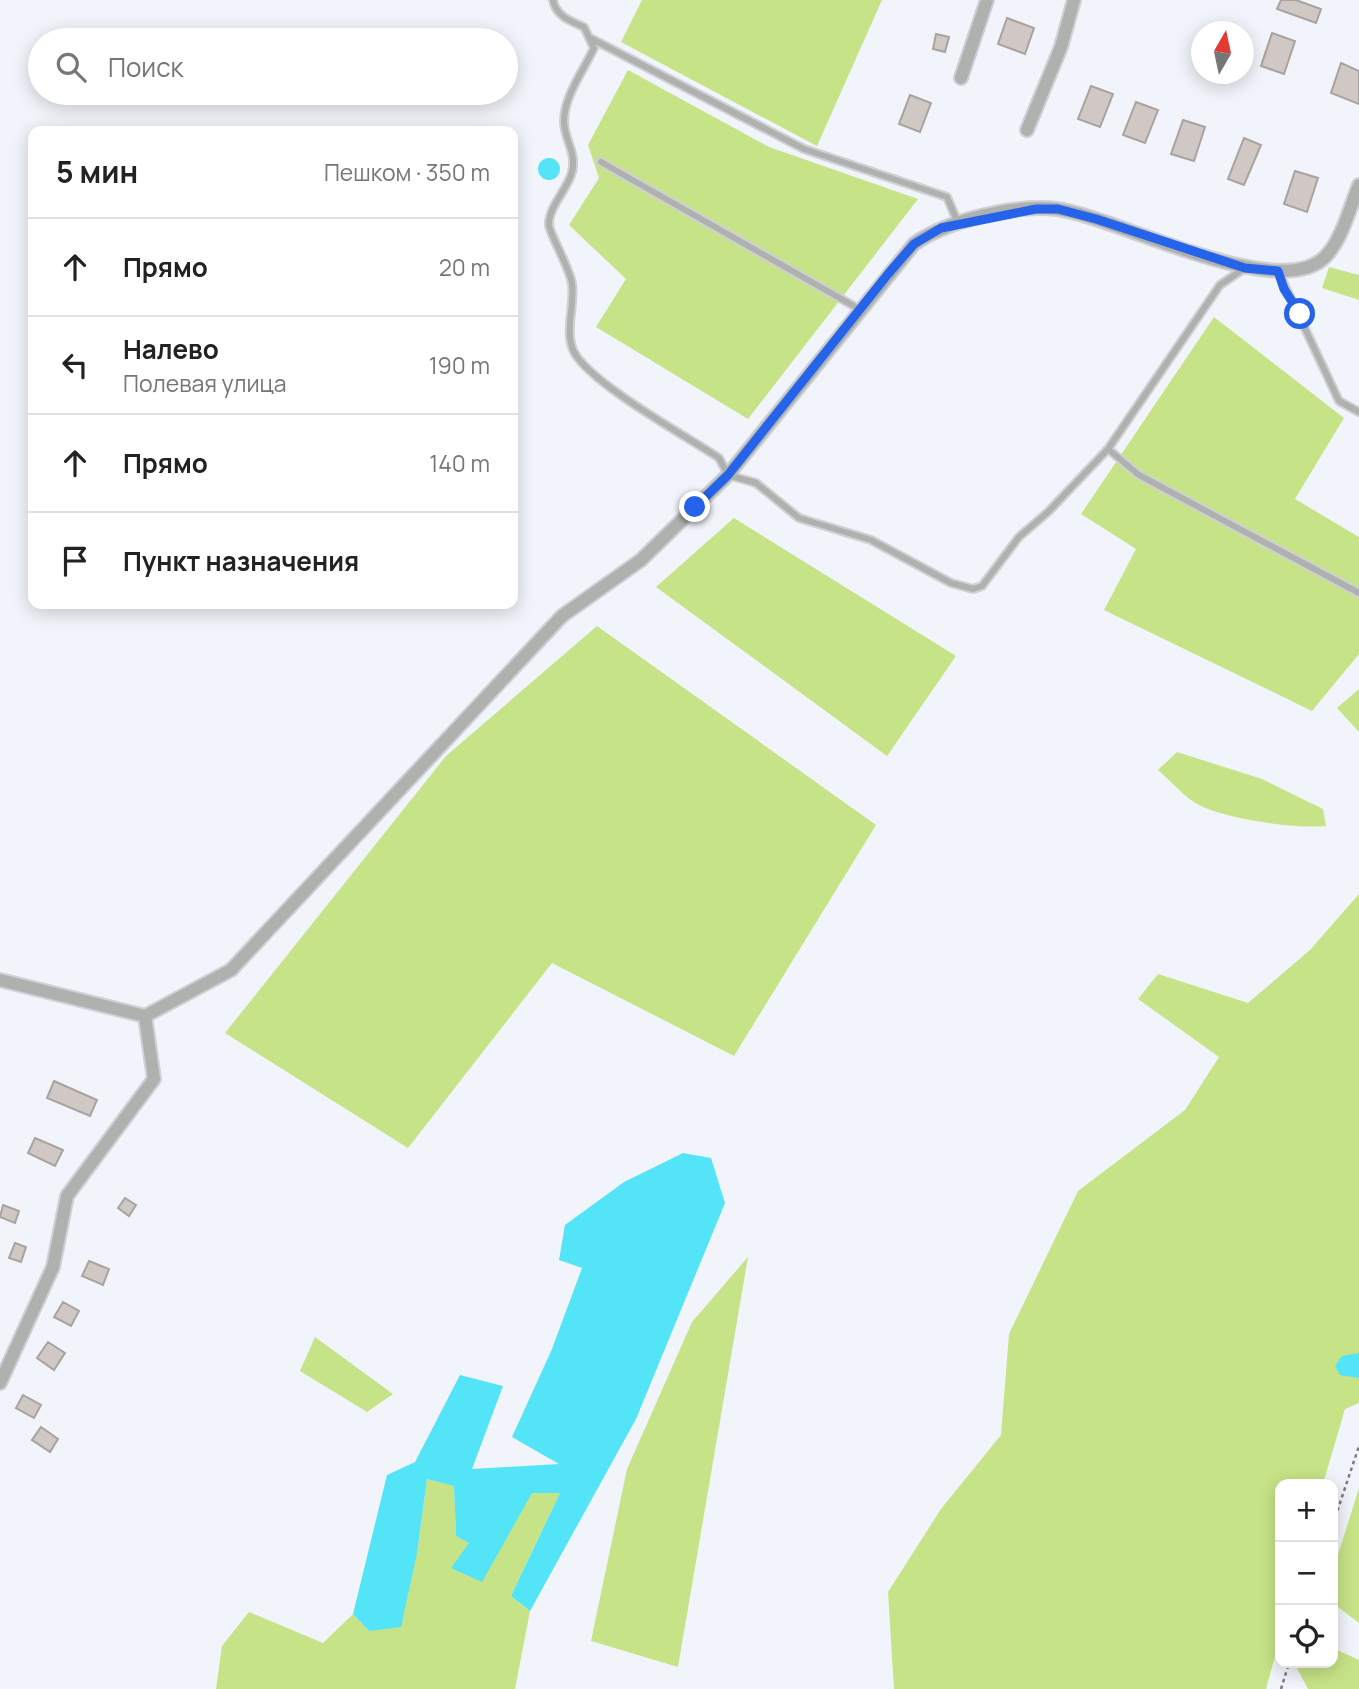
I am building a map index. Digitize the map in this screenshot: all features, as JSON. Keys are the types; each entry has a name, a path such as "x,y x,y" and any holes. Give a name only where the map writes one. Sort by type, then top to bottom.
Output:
{"street":[{"path":"961,78 987,0"},
{"path":"1027,130 1061,47 1074,0"},
{"path":"0,980 145,1016 231,970 562,616 641,560 728,475 888,274 914,244 941,228 1016,210 1058,209 1245,268 1292,272 1313,265 1325,257 1359,185"},
{"path":"0,1383 53,1268 67,1196 154,1079 145,1016"}],"lane":[{"path":"553,0 555,8 567,20 584,27 594,48 567,105 564,121 566,135 574,148 573,169 552,213 549,226 572,282 571,340 574,353 602,381 719,458 728,475 757,483 799,517 871,540 951,583 973,589 982,586 1019,537 1048,512 1108,449 1220,285 1245,268"},
{"path":"592,39 804,149 947,197 958,224"},
{"path":"601,162 859,309"},
{"path":"1278,271 1339,401 1359,412"},
{"path":"1108,449 1139,475 1359,593"}],"path":[{"path":"1338,1509 1359,1447"},
{"path":"1281,1689 1287,1668"}],"green space":[{"path":"642,0 882,0 817,146 621,42"},
{"path":"628,70 769,147 918,199 748,419 596,327 626,279 569,225 599,178 588,145"},
{"path":"1329,267 1359,275 1359,300 1322,288"},
{"path":"1214,317 1344,418 1295,499 1359,537 1359,654 1312,711 1104,610 1136,549 1081,514"},
{"path":"734,518 956,656 887,756 656,587"},
{"path":"597,626 876,825 734,1056 552,963 408,1148 225,1033 446,756"},
{"path":"1359,689 1359,732 1337,708"},
{"path":"1177,752 1262,779 1323,809 1326,826 1261,822 1226,815 1199,805 1158,770"},
{"path":"1359,894 1359,1403 1345,1409 1324,1479 1275,1479 1275,1656 1266,1689 894,1689 888,1592 941,1509 1001,1435 1009,1334 1078,1191 1185,1110 1219,1057 1138,999 1158,974 1248,1003 1310,950"},
{"path":"748,1257 678,1667 591,1641 627,1469 692,1322"},
{"path":"315,1337 393,1394 367,1412 300,1371"},
{"path":"427,1479 454,1485 456,1535 532,1493 560,1493 511,1596 530,1611 515,1689 216,1689 222,1646 249,1612 323,1643 353,1614 369,1631 417,1553"},
{"path":"1359,1488 1359,1623 1338,1607 1338,1555"},
{"path":"1338,1650 1359,1660 1359,1689 1308,1689 1297,1668 1338,1668"}],"water":[{"path":"549,158 559,165 560,169 553,179 549,180 539,173 538,169 545,159"},
{"path":"683,1153 711,1158 725,1203 636,1419 530,1611 511,1596 560,1493 532,1493 482,1582 451,1568 469,1543 456,1536 454,1486 427,1479 417,1553 401,1627 369,1631 353,1614 387,1475 415,1462 460,1375 503,1386 472,1469 559,1464 512,1437 552,1349 582,1268 559,1260 565,1225 624,1182"},
{"path":"1359,1353 1359,1378 1340,1375 1335,1366 1342,1356"}],"building":[{"path":"1281,0 1296,0 1321,9 1316,23 1277,9"},
{"path":"1007,18 1034,28 1025,54 998,44"},
{"path":"1272,33 1295,41 1284,74 1261,66"},
{"path":"936,34 949,37 945,52 933,49"},
{"path":"1341,63 1359,71 1359,104 1331,93"},
{"path":"1091,86 1113,94 1100,127 1078,119"},
{"path":"910,95 931,103 920,132 899,124"},
{"path":"1136,102 1158,110 1145,143 1123,135"},
{"path":"1183,120 1205,127 1194,161 1171,154"},
{"path":"1244,138 1261,145 1244,185 1228,179"},
{"path":"1295,171 1318,178 1307,212 1284,204"},
{"path":"54,1081 97,1100 90,1116 47,1098"},
{"path":"35,1138 63,1150 55,1166 28,1153"},
{"path":"125,1198 136,1205 129,1216 118,1208"},
{"path":"3,1205 19,1211 15,1223 0,1217"},
{"path":"15,1243 26,1247 21,1262 9,1258"},
{"path":"89,1261 109,1269 103,1285 82,1276"},
{"path":"63,1302 79,1311 71,1326 54,1317"},
{"path":"48,1342 65,1353 54,1370 37,1358"},
{"path":"23,1395 41,1405 34,1418 16,1408"},
{"path":"41,1427 58,1439 50,1452 32,1440"}],"route":[{"path":"695,507 728,475 914,244 941,228 1016,210 1058,209 1245,268 1278,271 1284,289 1300,314"}]}
